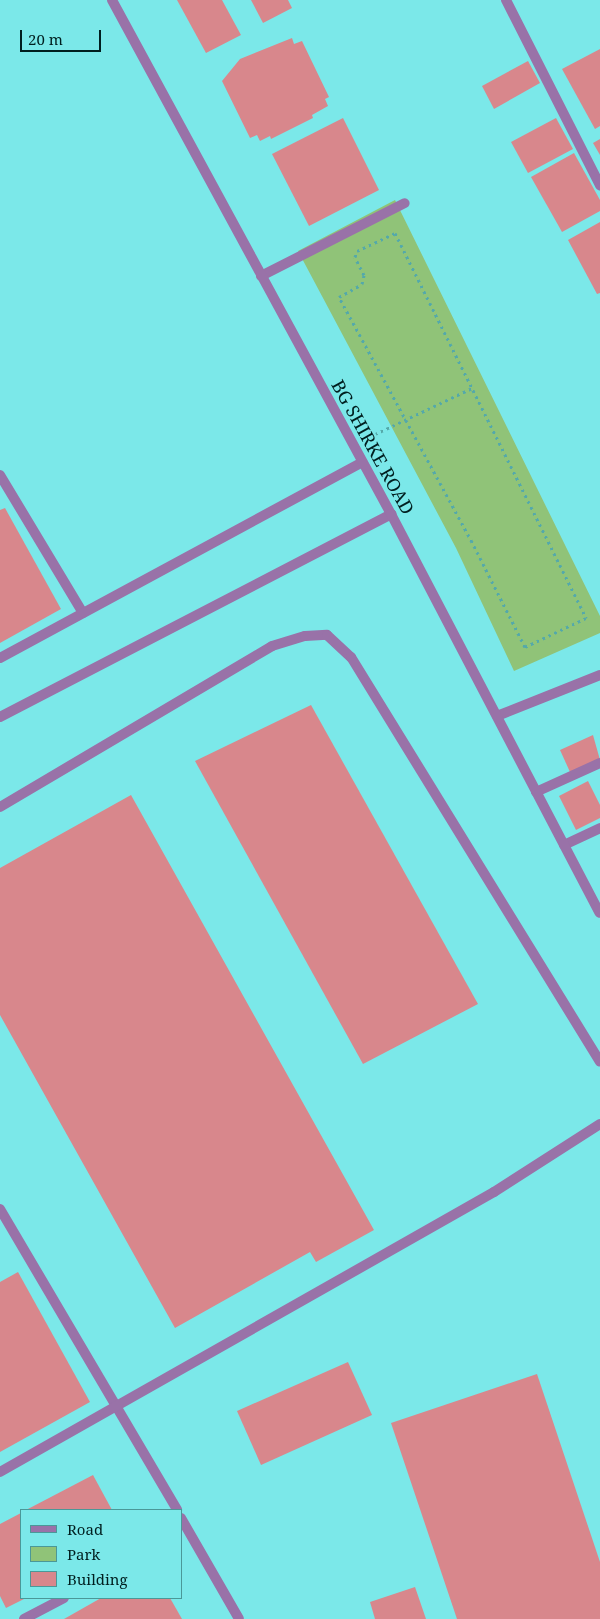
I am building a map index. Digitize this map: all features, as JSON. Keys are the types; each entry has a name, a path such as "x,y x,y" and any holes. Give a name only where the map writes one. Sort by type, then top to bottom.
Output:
{"street":[{"name":"BG SHIRKE ROAD","path":"112,0 391,514 600,913"},
{"path":"506,0 600,185"},
{"path":"261,276 404,203"},
{"path":"0,658 362,462"},
{"path":"0,475 83,613"},
{"path":"0,717 391,514"},
{"path":"0,807 272,646 305,636 327,635 352,657 600,1062"},
{"path":"497,716 600,675"},
{"path":"536,792 600,763"},
{"path":"564,845 600,828"},
{"path":"0,1472 494,1192 600,1124"},
{"path":"0,1209 176,1509"},
{"path":"185,1532 239,1619"},
{"path":"24,1619 62,1599"}],"path":[{"path":"396,233 472,388 586,618 525,648 472,542 404,420 339,297 362,284 364,275 355,257 357,251 396,233"},
{"path":"353,445 472,388"}],"green space":[{"path":"395,200 600,616 600,633 514,671 456,548 298,251"}],"building":[{"path":"177,0 222,0 241,35 206,53"},
{"path":"251,0 288,0 292,8 263,23"},
{"path":"292,38 294,44 302,41 329,97 325,99 328,106 312,115 313,118 271,139 270,136 260,141 257,135 250,138 222,81 240,59"},
{"path":"600,49 600,126 595,129 562,69"},
{"path":"528,61 540,83 494,109 482,86"},
{"path":"343,118 379,190 309,226 272,154"},
{"path":"556,118 573,149 528,173 511,142"},
{"path":"600,139 600,155 593,143"},
{"path":"574,153 600,200 600,211 562,232 531,177"},
{"path":"600,222 600,293 597,294 568,240"},
{"path":"5,508 61,609 0,643 0,510"},
{"path":"311,705 478,1004 363,1064 195,761"},
{"path":"593,735 600,760 570,772 560,750"},
{"path":"588,781 600,805 600,818 576,830 559,796"},
{"path":"131,795 374,1230 316,1262 310,1252 175,1328 0,1015 0,868"},
{"path":"18,1272 90,1402 0,1452 0,1282"},
{"path":"348,1362 372,1415 261,1465 237,1411"},
{"path":"537,1374 600,1562 600,1619 457,1619 391,1423"},
{"path":"93,1475 111,1509 28,1509"},
{"path":"20,1514 20,1599 24,1599 6,1608 0,1596 0,1524"},
{"path":"415,1587 426,1619 375,1619 370,1602"},
{"path":"99,1599 171,1599 182,1619 64,1619"}]}
